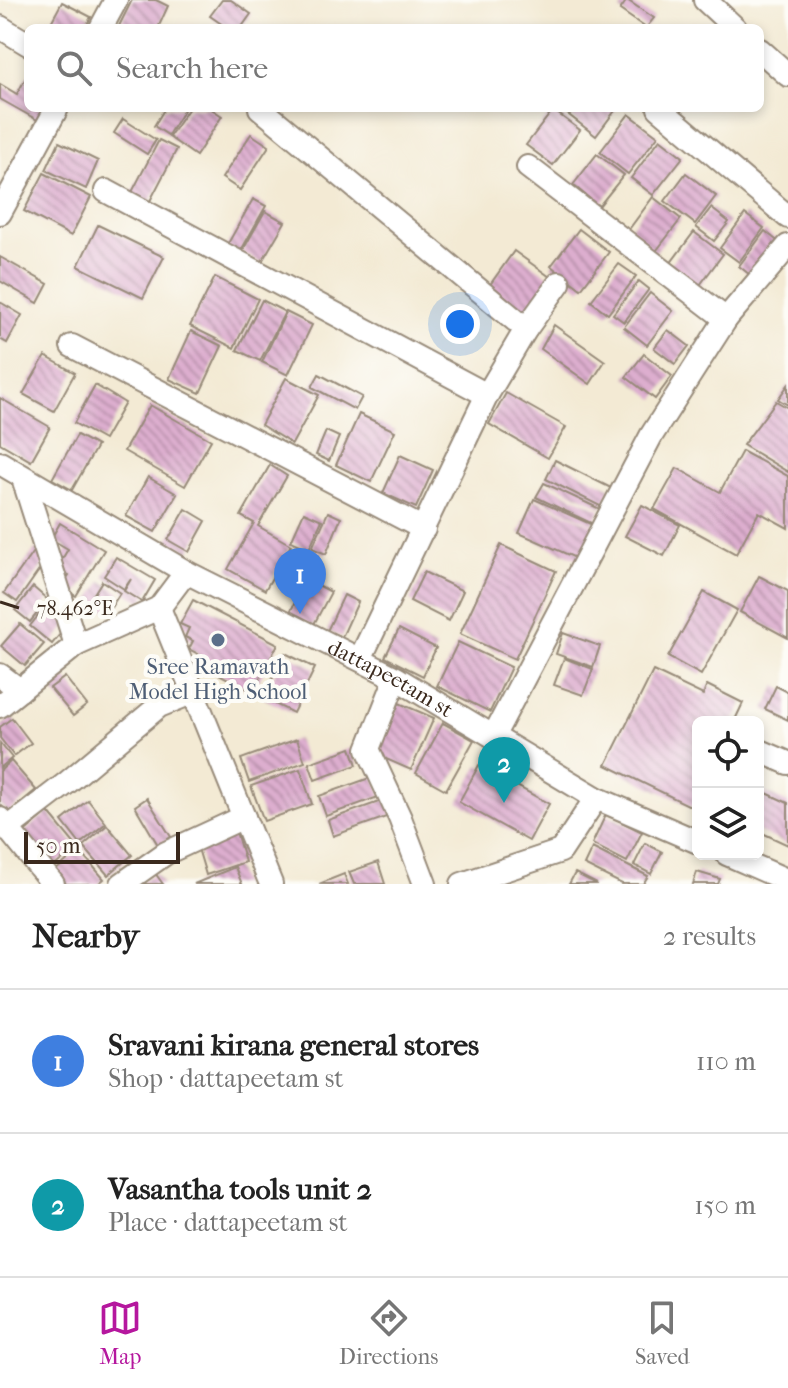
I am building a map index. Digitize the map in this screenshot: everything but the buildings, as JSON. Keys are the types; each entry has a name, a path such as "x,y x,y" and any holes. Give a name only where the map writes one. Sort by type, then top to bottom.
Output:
{"street":[{"path":"103,24 116,0"},
{"path":"705,0 731,24"},
{"path":"0,27 24,42"},
{"path":"764,54 788,75"},
{"path":"0,213 55,112"},
{"path":"265,112 526,329"},
{"path":"664,112 788,217"},
{"path":"528,167 726,319"},
{"path":"106,191 487,395"},
{"path":"494,735 651,436 726,319 788,246"},
{"path":"360,659 487,395 526,329 559,283"},
{"path":"72,346 424,529"},
{"name":"dattapeetam st","path":"0,463 186,572 396,678 596,798 692,839"},
{"path":"23,478 76,645"},
{"path":"0,706 76,645 159,608 186,572"},
{"path":"159,608 271,884"},
{"path":"0,675 20,690"},
{"path":"396,678 368,749 400,818 425,884"},
{"path":"53,884 4,823 68,782 159,706 194,692"},
{"path":"764,753 788,763"},
{"path":"462,884 561,851 596,798"},
{"path":"122,884 166,853 244,817"},
{"path":"740,860 784,881"}],"place":[{"name":"Sravani kirana general stores","path":"300,614"},
{"name":"Sree Ramavath Model High School","path":"218,640"},
{"name":"Vasantha tools unit 2","path":"504,803"}]}
